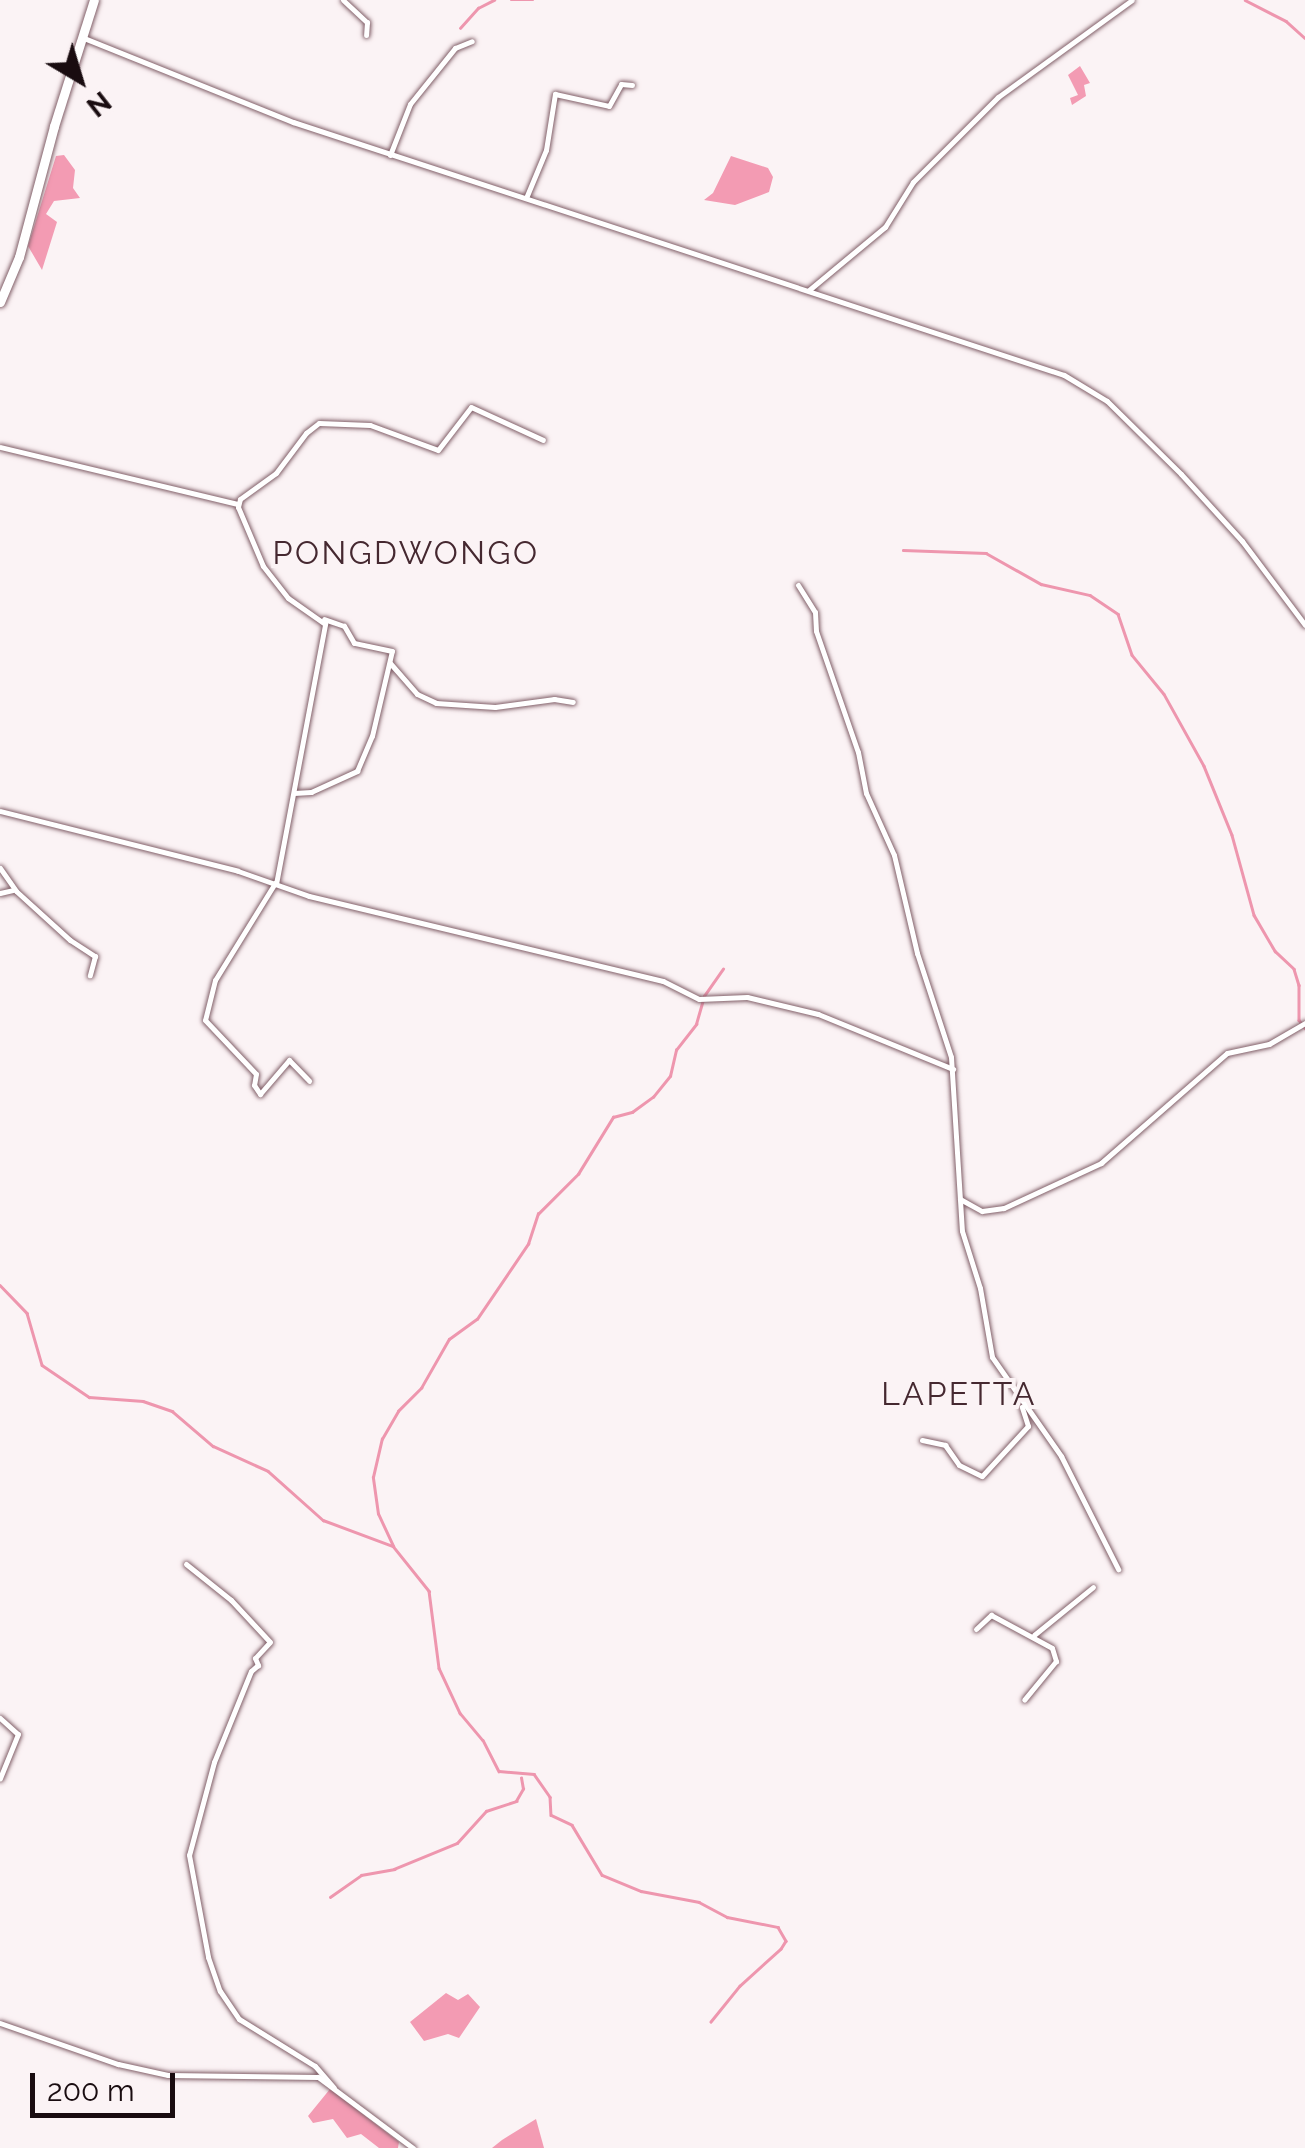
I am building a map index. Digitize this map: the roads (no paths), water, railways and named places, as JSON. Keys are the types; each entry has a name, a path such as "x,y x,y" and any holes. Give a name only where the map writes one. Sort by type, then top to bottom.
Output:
{"main road":[{"path":"0,302 19,257 54,126 94,0"}],"street":[{"path":"343,0 367,22 366,35"},
{"path":"809,290 885,227 913,182 998,97 1132,0"},
{"path":"84,38 215,94 390,155 1064,375 1107,401 1242,541 1305,625"},
{"path":"390,155 410,104 454,48 472,41"},
{"path":"526,198 546,150 555,94 609,106 621,84 632,85"},
{"path":"237,504 276,473 306,433 319,424 370,425 438,450 471,407 543,440"},
{"path":"0,447 237,504"},
{"path":"237,504 274,582 288,598 344,626 354,642 392,651 372,736 357,770 317,790 294,793"},
{"path":"798,585 815,612 816,630 858,752 866,793 894,856 916,953 936,1003 953,1069 951,1104 962,1231 980,1288 992,1357 1061,1456 1118,1569"},
{"path":"309,1081 289,1060 260,1094 254,1085 256,1074 205,1020 215,980 276,884 324,619"},
{"path":"390,663 414,692 436,703 495,707 554,699 572,702"},
{"path":"0,811 464,936 662,981 698,999 748,997 818,1014 953,1069"},
{"path":"0,868 16,891 70,940 95,956 90,975"},
{"path":"0,893 16,891"},
{"path":"960,1199 982,1211 1004,1208 1102,1163 1227,1054 1269,1044 1305,1023"},
{"path":"922,1440 946,1446 959,1465 982,1476 1028,1426 1020,1400"},
{"path":"186,1564 230,1600 270,1642 256,1658 258,1665 250,1671 214,1762 188,1854 208,1957 220,1991 239,2019 315,2066 334,2088"},
{"path":"1034,1635 1093,1587"},
{"path":"976,1629 991,1615 1034,1635 1048,1644 1057,1657 1024,1700"},
{"path":"0,1718 18,1734 0,1778"},
{"path":"0,2023 118,2064 168,2075 312,2076 413,2148"}],"waterway":[{"path":"460,28 478,8 494,0"},
{"path":"511,0 533,0"},
{"path":"1245,0 1286,21 1305,38"},
{"path":"903,550 986,553 1041,584 1090,595 1118,614 1132,655 1164,694 1204,766 1232,835 1254,915 1275,951 1294,969 1299,985 1299,1020 1305,1028"},
{"path":"393,1546 378,1514 373,1477 382,1439 398,1411 421,1388 449,1339 477,1319 528,1244 538,1214 578,1174 613,1117 632,1112 653,1097 670,1076 676,1050 696,1024 704,996 723,969"},
{"path":"0,1285 27,1313 42,1365 89,1397 143,1401 172,1411 213,1446 268,1471 323,1520 393,1546 429,1591 439,1668 460,1713 483,1740 499,1771 534,1774 550,1797 551,1815 572,1825 602,1875 641,1891 699,1902 727,1917 778,1927 786,1941 781,1949 740,1986 711,2022"},
{"path":"330,1897 361,1875 394,1869 457,1843 486,1811 516,1801 523,1789 521,1778"}],"district":[{"name":"PONGDWONGO","path":"406,553"},
{"name":"LAPETTA","path":"959,1394"}]}
